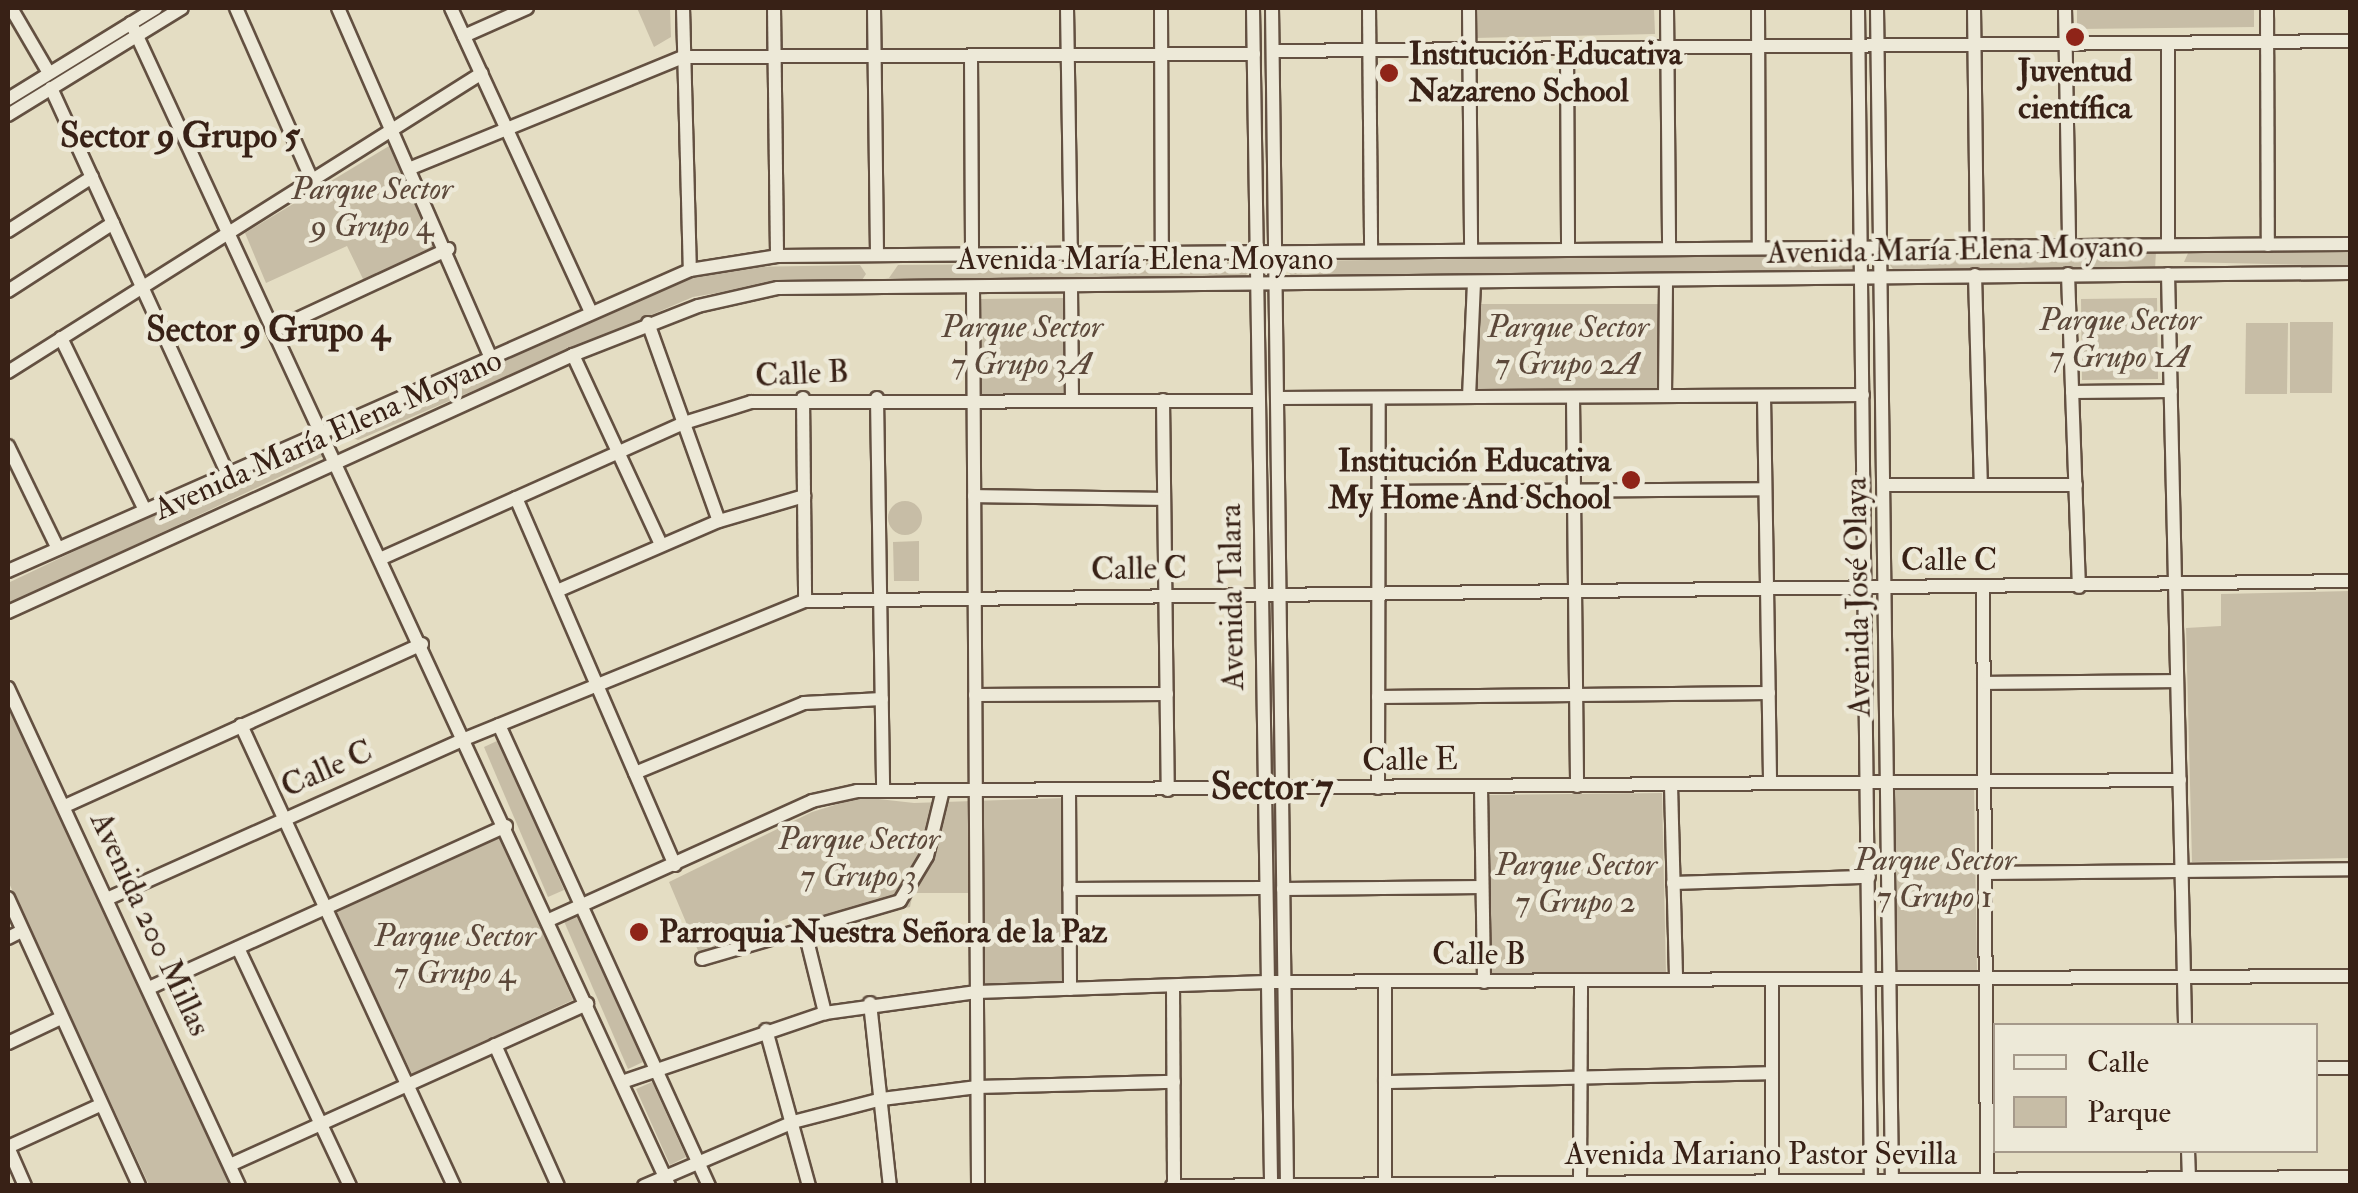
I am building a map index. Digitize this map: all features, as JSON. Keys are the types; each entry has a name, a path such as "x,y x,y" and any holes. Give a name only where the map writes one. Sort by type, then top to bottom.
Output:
{"street":[{"path":"9,8 50,80 227,472"},
{"path":"135,29 156,8"},
{"path":"8,99 50,80 135,29 182,8"},
{"path":"236,8 312,180"},
{"path":"338,8 448,249 490,354"},
{"path":"451,8 590,312"},
{"path":"464,36 526,8"},
{"path":"683,8 690,270"},
{"path":"774,8 777,256"},
{"path":"874,8 877,254"},
{"path":"1067,8 1070,254"},
{"path":"1161,8 1162,253"},
{"name":"Avenida Talara","path":"1253,8 1262,888 1270,1185"},
{"name":"Avenida Talara","path":"1272,8 1287,1185"},
{"path":"1370,8 1371,251"},
{"path":"1469,8 1470,250"},
{"path":"1667,8 1669,249"},
{"path":"1758,8 1759,248"},
{"name":"Avenida José Olaya","path":"1858,8 1872,1183"},
{"name":"Avenida José Olaya","path":"1877,8 1892,1183"},
{"path":"1974,8 1977,245"},
{"path":"2065,8 2069,245"},
{"path":"2268,8 2268,244"},
{"path":"135,29 466,738 667,1181"},
{"path":"1272,51 2350,41"},
{"path":"2168,43 2168,245"},
{"path":"1567,48 1568,250"},
{"path":"411,168 684,57 1254,54"},
{"path":"971,56 972,254"},
{"path":"8,372 482,73"},
{"path":"8,115 50,80"},
{"path":"8,231 92,176"},
{"path":"8,290 113,223"},
{"name":"Avenida María Elena Moyano","path":"8,572 490,354 690,270 777,256 2350,244"},
{"path":"276,329 448,249"},
{"path":"2068,274 2080,587"},
{"path":"2168,274 2185,1023"},
{"name":"Avenida María Elena Moyano","path":"8,612 336,458 573,354 648,323 778,288 2350,274"},
{"path":"1975,275 1981,485"},
{"path":"1665,396 1666,282"},
{"path":"1469,397 1474,284"},
{"path":"1071,286 1072,399"},
{"path":"973,287 978,1186"},
{"path":"648,323 681,424 720,521"},
{"path":"61,338 144,510"},
{"path":"573,354 661,544"},
{"path":"2072,392 2171,391"},
{"path":"1277,398 1864,395"},
{"path":"1764,396 1770,783"},
{"path":"1573,397 1577,786"},
{"path":"803,398 805,600"},
{"name":"Calle B","path":"382,558 681,424 751,402 803,398 1256,401"},
{"path":"877,398 883,789"},
{"path":"1378,788 1379,398"},
{"path":"1163,400 1168,790"},
{"path":"8,446 58,549"},
{"path":"1884,485 2076,485"},
{"path":"1379,492 1765,489"},
{"path":"556,591 720,521 804,496"},
{"path":"974,496 1164,498"},
{"path":"516,498 674,865"},
{"name":"Calle C","path":"109,898 466,738 805,600 2350,581"},
{"path":"1983,587 1986,978 1991,1073 1987,1180"},
{"path":"65,806 422,644"},
{"path":"1984,683 2177,681"},
{"name":"Avenida 200 Millas","path":"8,688 109,898 239,1186"},
{"path":"975,695 1167,694"},
{"path":"1378,697 1768,694"},
{"path":"635,773 804,703 882,699"},
{"path":"241,725 454,1186"},
{"path":"499,725 710,1186"},
{"name":"Calle E","path":"548,920 812,801 883,789 1262,790 2180,780"},
{"path":"1671,785 1676,980"},
{"path":"1481,787 1484,982"},
{"path":"702,959 868,913 911,890 944,790"},
{"path":"1069,790 1070,990"},
{"path":"149,988 506,826"},
{"path":"1985,873 2350,869"},
{"path":"1673,883 1869,877"},
{"path":"1282,889 1482,887"},
{"path":"1070,889 1262,888"},
{"path":"8,898 139,1186"},
{"path":"804,928 825,1014"},
{"path":"8,938 22,931"},
{"path":"238,948 350,1186"},
{"name":"Calle B","path":"622,1082 766,1030 870,1002 977,992 1266,982 2350,976"},
{"path":"1772,980 1772,1181"},
{"path":"1580,1182 1581,981"},
{"path":"1385,982 1385,1183"},
{"path":"1173,986 1173,1186"},
{"path":"870,1002 890,1186"},
{"path":"230,1164 587,1004"},
{"path":"8,1043 61,1018"},
{"path":"766,1030 809,1186"},
{"path":"496,1045 558,1186"},
{"path":"2318,1068 2350,1068"},
{"path":"1385,1082 1772,1073"},
{"path":"644,1186 667,1181 698,1160 793,1122 882,1099 977,1087 1174,1082"},
{"path":"25,1186 8,1147 100,1105"},
{"path":"2188,1153 2188,1178"},
{"name":"Avenida Mariano Pastor Sevilla","path":"1173,1186 1892,1183 2350,1176"}],"green space":[{"path":"637,8 670,8 671,37 654,47"},
{"path":"1475,8 1654,8 1655,34 1475,38"},
{"path":"2077,8 2254,8 2254,27 2077,29"},
{"name":"Parque Sector 9 Grupo 4","path":"394,143 437,248 364,281 347,246 266,283 245,233"},
{"path":"2350,249 2350,266 2184,262 2189,251"},
{"path":"2156,252 2155,269 1895,272 1890,265 1892,255"},
{"path":"1853,254 1858,258 1853,273 1292,278 1289,272 1293,261"},
{"path":"1243,262 1250,271 1242,279 889,278 898,265"},
{"path":"860,265 866,274 860,283 770,284 693,297 358,440 345,434 346,425 682,280 752,267"},
{"name":"Parque Sector 7 Grupo 3A","path":"1065,298 1066,394 978,395 978,299"},
{"name":"Parque Sector 7 Grupo 1A","path":"2157,298 2158,379 2082,380 2081,299"},
{"name":"Parque Sector 7 Grupo 2A","path":"1476,304 1660,304 1660,389 1476,390"},
{"path":"2290,322 2333,322 2332,393 2290,393"},
{"path":"2246,323 2288,323 2287,394 2245,394"},
{"path":"316,436 324,456 8,605 8,583"},
{"path":"905,501 917,506 922,518 917,530 905,535 893,530 888,518 893,506"},
{"path":"919,541 919,581 894,581 893,542"},
{"path":"2350,591 2350,858 2192,862 2186,628 2221,626 2221,594"},
{"path":"8,702 231,1185 149,1185 8,881"},
{"path":"499,740 564,890 548,897 484,747"},
{"name":"Parque Sector 7 Grupo 1","path":"1974,787 1977,970 1896,972 1893,789"},
{"name":"Parque Sector 7 Grupo 2","path":"1662,793 1666,974 1488,976 1488,795"},
{"name":"Parque Sector 7 Grupo 3","path":"861,797 914,803 1065,798 1064,982 981,985 980,893 913,893 910,907 824,926 799,914 699,953 669,882 812,812"},
{"name":"Parque Sector 7 Grupo 4","path":"500,836 573,1000 412,1074 335,912"},
{"path":"578,912 643,1062 628,1069 563,919"},
{"path":"652,1082 686,1157 670,1165 636,1089"}],"place":[{"name":"Juventud científica","path":"2075,37"},
{"name":"Institución Educativa Nazareno School","path":"1389,73"},
{"name":"Institución Educativa My Home And School","path":"1631,480"},
{"name":"Parroquia Nuestra Señora de la Paz","path":"639,932"}],"district":[{"name":"Sector 9 Grupo 5","path":"180,136"},
{"name":"Sector 9 Grupo 4","path":"268,330"},
{"name":"Sector 7","path":"1272,788"}]}
